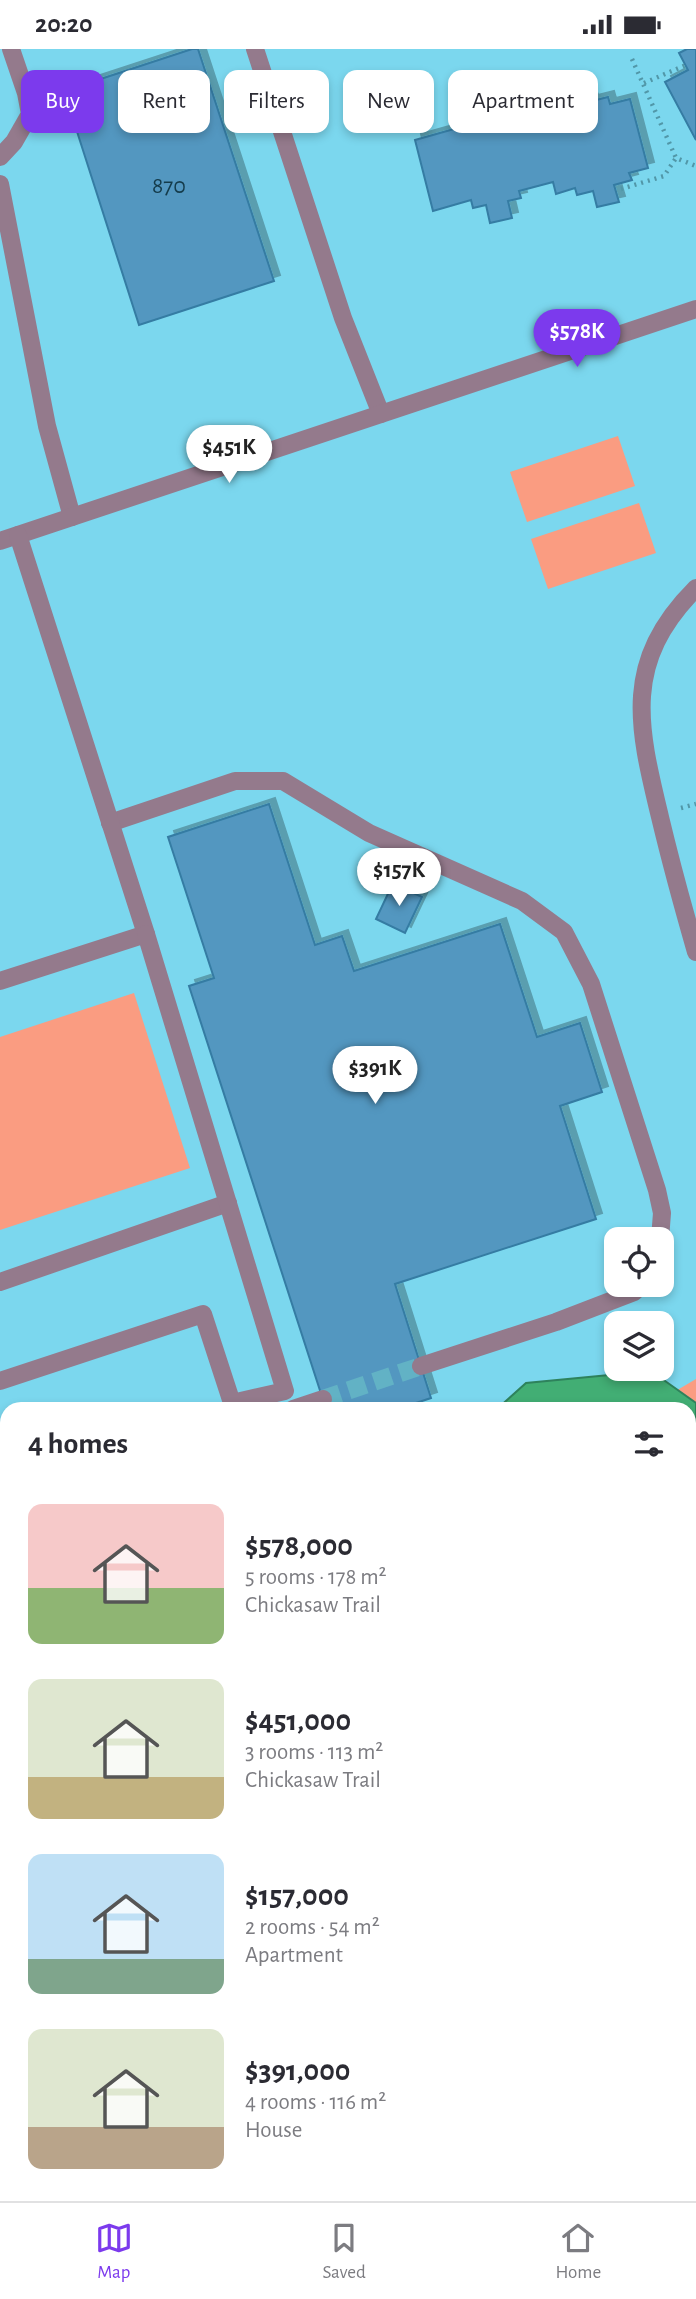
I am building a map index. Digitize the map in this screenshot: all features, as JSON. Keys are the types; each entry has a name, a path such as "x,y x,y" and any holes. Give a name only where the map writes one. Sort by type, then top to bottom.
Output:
{"street":[{"path":"0,157 14,142 30,114 11,49"},
{"path":"255,49 343,318 381,414"},
{"path":"0,184 47,426 72,517"},
{"path":"0,541 696,309"},
{"path":"18,535 146,934 289,1402"},
{"path":"696,588 662,627 652,649 640,714 646,758 696,952"},
{"path":"110,823 235,781 283,781 369,833 522,901 564,932 591,984 657,1190 662,1213 661,1227"},
{"path":"0,981 146,934"},
{"path":"0,1282 228,1203"},
{"path":"421,1366 556,1322 621,1297"},
{"path":"0,1381 203,1314 232,1402"},
{"path":"298,1402 323,1399"}],"path":[{"path":"632,59 676,158 696,166"},
{"path":"643,83 686,65"},
{"path":"621,189 664,176 676,158"}],"shaded area":[{"path":"618,436 635,486 527,522 510,472"},
{"path":"639,503 656,553 548,589 531,539"},
{"path":"134,993 190,1168 0,1230 0,1037"},
{"path":"604,1376 604,1381 665,1381 695,1402 505,1402 526,1383"},
{"path":"696,1379 696,1402 657,1402"}],"building":[{"path":"198,49 205,70 128,70"},
{"path":"696,49 696,140 665,82 688,70 679,53"},
{"path":"118,73 118,133 210,133 210,86 274,281 139,325 77,133 104,133 104,78"},
{"path":"608,97 610,104 630,99 648,168 629,173 632,180 614,185 619,202 597,207 593,191 577,195 575,188 556,194 553,182 519,191 521,198 508,201 512,218 490,223 486,205 473,208 471,200 433,211 415,140 448,131 448,133 598,133 598,100"},
{"path":"269,804 315,945 342,936 354,971 500,924 537,1037 580,1023 602,1092 560,1106 596,1219 395,1284 431,1398 419,1402 324,1402 189,986 214,978 168,837"},
{"path":"393,883 422,897 405,933 376,919"}],"tunnel":[{"path":"323,1399 421,1366"}]}
